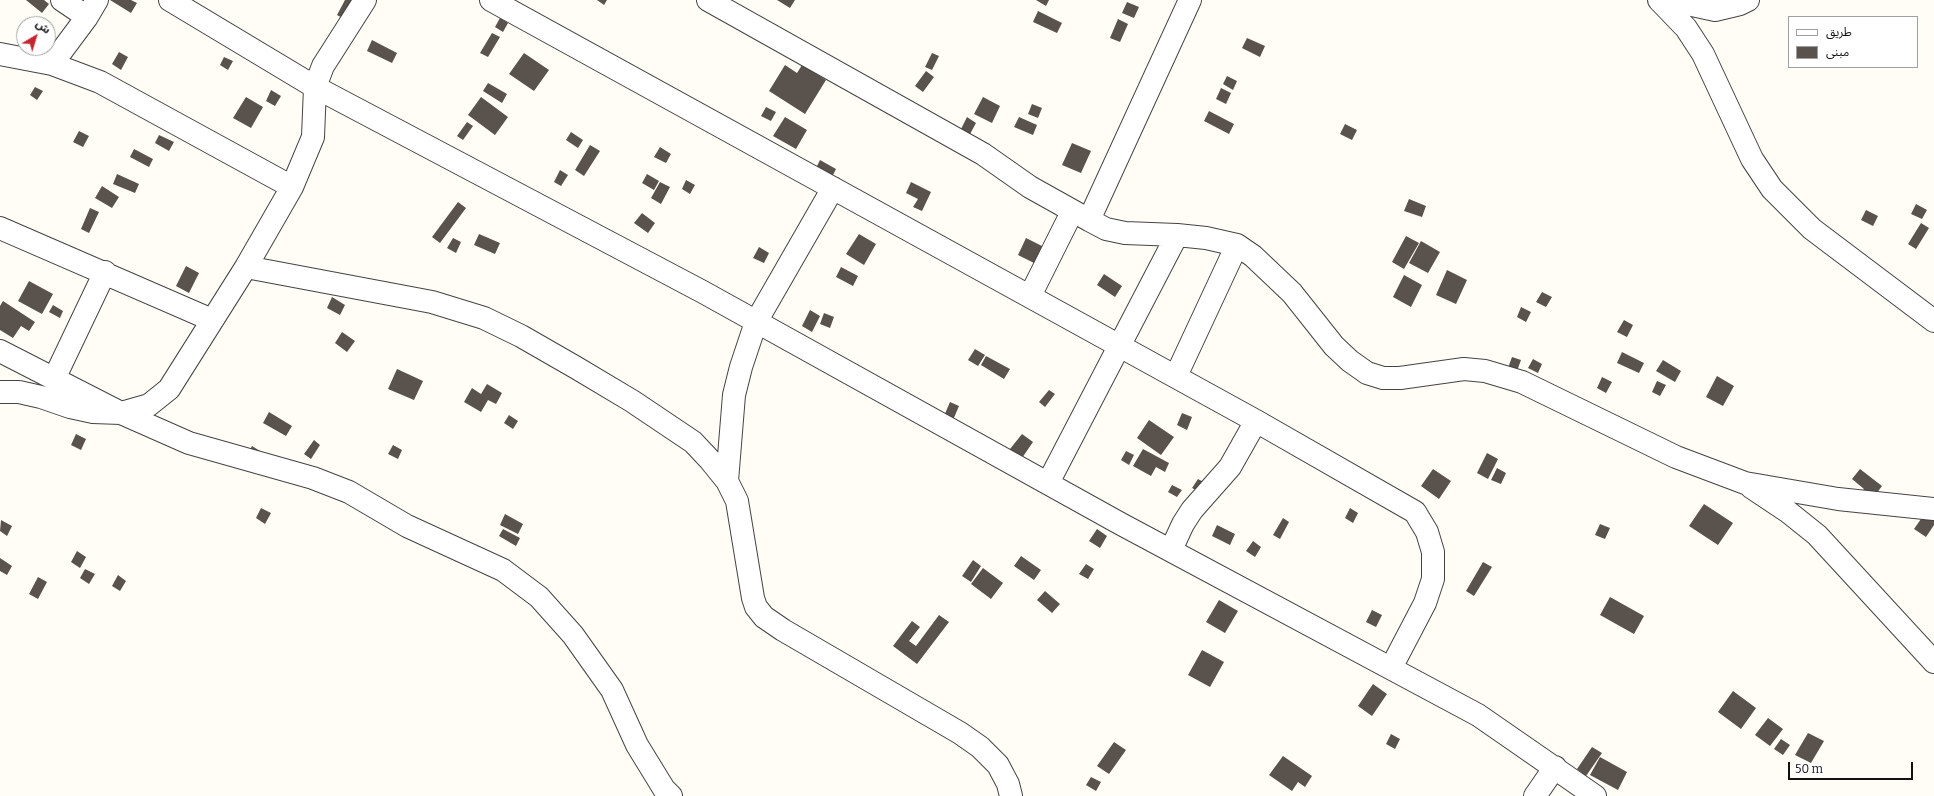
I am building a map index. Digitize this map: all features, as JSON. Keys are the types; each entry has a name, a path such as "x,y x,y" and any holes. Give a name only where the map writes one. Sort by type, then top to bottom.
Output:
{"street":[{"path":"52,64 92,8 62,0"},
{"path":"170,0 315,86 756,322 1171,550 1478,715 1595,796"},
{"path":"0,392 19,392 93,412 121,414 149,405 169,389 246,267 292,187 313,137 315,86 323,66 365,0"},
{"path":"491,0 1176,376 1415,512 1427,532 1433,552 1433,579 1425,603 1391,668"},
{"path":"708,0 983,154 1030,187 1080,216 1106,228 1125,233 1177,235 1206,238 1237,245 1254,256 1292,293 1334,346 1350,361 1367,373 1383,378 1400,378 1464,369 1485,371 1522,382 1676,457 1745,483 1838,499 1934,508"},
{"path":"1030,296 1080,216 1190,0"},
{"path":"1659,0 1686,28 1703,54 1752,159 1772,189 1812,229 1934,321"},
{"path":"1669,0 1715,10 1740,4 1748,0"},
{"path":"0,54 52,64 100,82 292,187"},
{"path":"726,482 734,395 756,322 833,188"},
{"path":"0,228 105,272 212,320"},
{"path":"1048,483 1177,235"},
{"path":"1176,376 1237,245"},
{"path":"246,267 432,302 484,318 521,336 644,409 693,442 710,460 726,482 737,501 753,598 756,607 764,617 960,733 980,747 998,765 1008,784 1011,796"},
{"path":"54,379 105,272"},
{"path":"0,351 121,414 189,443 313,478 349,492 407,526 503,570 539,597 573,635 612,690 637,745 664,789 671,796"},
{"path":"1171,550 1189,514 1230,467 1256,421"},
{"path":"1745,483 1787,511 1817,535 1934,662"},
{"path":"1535,796 1555,767"}],"building":[{"path":"26,0 44,0 49,4 42,13"},
{"path":"110,0 131,0 137,3 131,13"},
{"path":"345,0 358,0 346,20 337,15"},
{"path":"597,0 607,0 604,5"},
{"path":"777,0 795,0 790,8"},
{"path":"1036,0 1049,0 1046,6"},
{"path":"1127,2 1139,7 1134,18 1122,13"},
{"path":"1038,11 1062,23 1057,33 1033,22"},
{"path":"500,18 508,23 503,32 495,27"},
{"path":"1118,19 1128,24 1120,42 1110,38"},
{"path":"492,33 500,37 488,57 480,53"},
{"path":"1247,38 1265,46 1260,57 1242,48"},
{"path":"372,40 397,53 392,63 367,51"},
{"path":"119,52 128,57 121,70 112,64"},
{"path":"524,53 549,70 534,91 509,74"},
{"path":"932,53 939,56 932,70 925,67"},
{"path":"224,57 233,61 228,70 220,65"},
{"path":"785,65 797,73 802,65 826,80 805,114 769,91"},
{"path":"926,71 934,77 923,92 915,86"},
{"path":"1227,76 1237,81 1233,90 1223,84"},
{"path":"488,83 507,94 502,103 483,91"},
{"path":"35,87 43,91 37,100 30,95"},
{"path":"1221,88 1231,93 1226,104 1216,99"},
{"path":"271,90 281,96 275,106 266,101"},
{"path":"246,97 263,107 251,128 233,118"},
{"path":"481,97 508,117 495,135 468,115"},
{"path":"983,97 1000,106 992,123 974,114"},
{"path":"1032,104 1042,108 1038,118 1028,114"},
{"path":"766,107 776,112 771,121 761,116"},
{"path":"1209,111 1234,124 1229,134 1204,121"},
{"path":"785,117 807,130 796,149 773,136"},
{"path":"967,117 976,123 969,136 960,131"},
{"path":"1019,117 1037,125 1033,135 1014,127"},
{"path":"467,122 473,126 463,140 457,136"},
{"path":"1345,124 1357,130 1352,140 1340,134"},
{"path":"79,131 89,136 83,147 73,142"},
{"path":"571,132 583,140 578,148 566,140"},
{"path":"159,135 174,142 169,151 155,143"},
{"path":"1072,143 1091,151 1081,173 1062,165"},
{"path":"590,145 600,151 584,176 575,170"},
{"path":"660,147 671,154 666,163 654,157"},
{"path":"134,149 153,159 149,167 130,157"},
{"path":"820,160 836,169 830,181 814,172"},
{"path":"560,170 568,175 561,186 554,182"},
{"path":"117,174 139,184 135,193 113,184"},
{"path":"647,174 659,181 654,190 642,183"},
{"path":"686,180 695,185 690,194 682,189"},
{"path":"660,182 670,187 661,204 651,198"},
{"path":"911,182 931,192 922,211 913,207 918,199 906,193"},
{"path":"102,186 119,197 112,208 95,198"},
{"path":"1409,199 1426,206 1422,217 1404,211"},
{"path":"458,202 466,208 440,243 432,237"},
{"path":"1916,204 1927,210 1922,219 1911,214"},
{"path":"90,208 99,212 89,233 81,229"},
{"path":"1866,210 1878,216 1873,226 1861,220"},
{"path":"642,213 655,223 648,233 634,223"},
{"path":"1921,223 1929,228 1916,249 1908,244"},
{"path":"479,234 500,243 495,254 474,245"},
{"path":"859,234 876,244 864,265 846,254"},
{"path":"1406,236 1419,243 1404,269 1392,262"},
{"path":"453,238 461,242 456,253 447,248"},
{"path":"1026,238 1044,247 1036,264 1018,255"},
{"path":"1421,241 1440,252 1428,273 1409,263"},
{"path":"759,247 769,253 764,263 753,258"},
{"path":"186,266 199,273 189,293 176,286"},
{"path":"841,267 858,276 853,286 836,277"},
{"path":"1447,270 1467,280 1456,304 1436,295"},
{"path":"1104,274 1122,286 1115,297 1097,285"},
{"path":"1404,275 1422,285 1411,307 1393,297"},
{"path":"29,281 53,294 42,314 18,301"},
{"path":"1542,292 1552,297 1546,307 1536,302"},
{"path":"332,297 345,305 340,315 327,308"},
{"path":"3,301 35,322 29,331 21,326 13,338 0,330 0,306"},
{"path":"53,305 63,311 60,318 49,312"},
{"path":"1521,307 1531,312 1526,322 1517,317"},
{"path":"810,310 820,316 812,332 802,326"},
{"path":"824,313 834,317 830,328 820,324"},
{"path":"1624,320 1633,325 1627,337 1617,332"},
{"path":"342,332 355,341 347,352 335,343"},
{"path":"975,349 985,355 978,366 968,360"},
{"path":"1622,352 1644,363 1639,373 1617,363"},
{"path":"986,356 1010,369 1004,379 981,365"},
{"path":"1512,357 1521,360 1517,371 1508,368"},
{"path":"1533,359 1542,364 1538,373 1528,368"},
{"path":"1663,360 1681,371 1675,382 1656,371"},
{"path":"397,369 423,381 414,400 388,389"},
{"path":"1717,376 1734,386 1723,406 1706,397"},
{"path":"1602,377 1612,382 1606,393 1597,388"},
{"path":"1657,381 1666,385 1660,396 1652,392"},
{"path":"487,384 502,393 496,404 488,400 481,412 464,402 472,388 481,394"},
{"path":"1049,390 1055,394 1045,407 1039,402"},
{"path":"950,402 959,406 953,420 944,416"},
{"path":"269,412 292,426 286,436 263,423"},
{"path":"1182,413 1192,417 1187,430 1177,425"},
{"path":"509,415 518,421 513,429 504,423"},
{"path":"1149,420 1174,437 1161,455 1137,438"},
{"path":"76,434 86,439 81,450 71,445"},
{"path":"1022,434 1033,442 1022,458 1010,449"},
{"path":"314,440 320,445 311,459 304,454"},
{"path":"393,445 402,450 398,459 388,454"},
{"path":"252,446 260,451 255,460 247,455"},
{"path":"1143,449 1169,463 1165,472 1156,467 1151,476 1133,466"},
{"path":"1126,451 1134,455 1129,465 1121,460"},
{"path":"1487,453 1498,459 1488,479 1477,473"},
{"path":"1497,468 1506,473 1501,484 1491,480"},
{"path":"1433,469 1451,481 1439,499 1421,486"},
{"path":"1860,469 1882,486 1871,501 1861,493 1864,489 1852,479"},
{"path":"1198,479 1209,485 1204,494 1192,488"},
{"path":"1172,485 1182,490 1177,497 1168,492"},
{"path":"1704,504 1733,523 1718,545 1689,526"},
{"path":"1930,506 1934,509 1934,525 1926,537 1914,529"},
{"path":"261,508 271,513 265,524 256,518"},
{"path":"1350,508 1358,513 1353,523 1345,518"},
{"path":"505,514 523,524 518,534 500,525"},
{"path":"1283,518 1289,522 1280,539 1273,535"},
{"path":"1,520 12,526 7,536 0,531"},
{"path":"1600,524 1610,528 1605,539 1595,535"},
{"path":"1217,525 1235,534 1230,545 1212,536"},
{"path":"503,529 520,538 516,546 499,536"},
{"path":"1097,529 1107,536 1100,548 1089,541"},
{"path":"1253,541 1261,547 1255,557 1246,551"},
{"path":"77,551 86,557 80,568 71,562"},
{"path":"1021,556 1041,570 1034,580 1014,566"},
{"path":"0,558 12,566 7,575 0,571"},
{"path":"973,560 981,566 971,582 962,576"},
{"path":"1483,562 1492,567 1474,596 1466,591"},
{"path":"1086,564 1094,569 1088,579 1079,574"},
{"path":"983,568 1003,583 991,599 971,584"},
{"path":"85,569 95,574 89,584 80,578"},
{"path":"118,575 126,581 120,591 112,586"},
{"path":"38,577 47,582 38,599 29,594"},
{"path":"1045,591 1060,604 1052,613 1037,600"},
{"path":"1610,597 1644,616 1634,634 1600,615"},
{"path":"1219,600 1238,611 1225,633 1206,622"},
{"path":"1372,610 1382,615 1376,627 1366,622"},
{"path":"939,615 949,622 917,664 893,646 912,621 920,627 909,641 916,646"},
{"path":"1202,650 1224,662 1210,687 1188,675"},
{"path":"1373,684 1387,694 1372,716 1358,706"},
{"path":"1733,691 1756,708 1741,729 1718,712"},
{"path":"1768,718 1783,729 1770,746 1755,735"},
{"path":"1808,733 1824,741 1811,763 1795,755"},
{"path":"1391,734 1400,739 1395,749 1386,744"},
{"path":"1781,739 1790,745 1783,755 1774,749"},
{"path":"1114,742 1126,750 1109,774 1097,766"},
{"path":"1592,747 1602,753 1586,776 1577,769"},
{"path":"1283,756 1312,776 1305,787 1298,782 1292,791 1269,775"},
{"path":"1600,757 1627,772 1618,790 1590,775"},
{"path":"1091,777 1101,782 1096,791 1086,785"}]}
